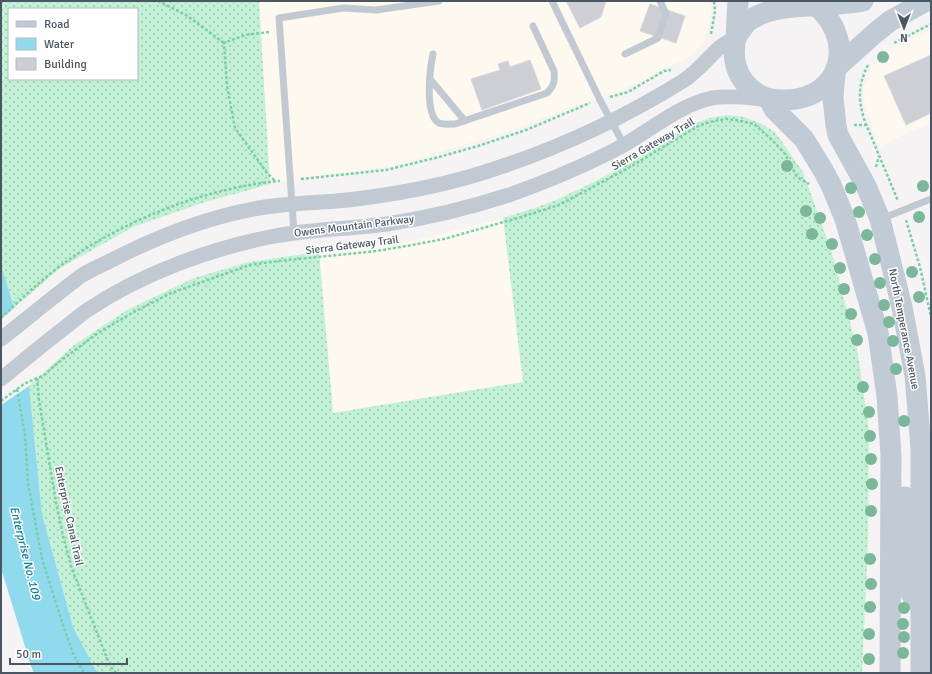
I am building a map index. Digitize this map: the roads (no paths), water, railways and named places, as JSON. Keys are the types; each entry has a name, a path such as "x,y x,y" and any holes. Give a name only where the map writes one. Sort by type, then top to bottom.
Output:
{"main road":[{"path":"738,1 734,59 739,74 743,81 755,93 769,99 790,100 818,92 826,85 836,68 840,56 837,34 830,21 812,2"},
{"path":"736,37 751,18 768,7 789,2 851,3 863,1"},
{"path":"836,68 890,21 926,1"},
{"name":"North Temperance Avenue","path":"836,68 833,98 838,135 866,186 880,219 895,275 908,334 922,420 921,448 924,605 921,673"},
{"path":"769,99 774,109 804,139 823,170 845,219 878,333 884,370 891,456 890,673"},
{"path":"888,411 900,450 903,467 908,587 910,594 924,605"}],"street":[{"path":"1,339 83,275 135,248 189,227 223,216 291,199 346,200 381,196 433,186 516,162 558,145 610,121 684,80 699,68 720,47 736,37"},
{"name":"Owens Mountain Parkway","path":"1,379 89,309 125,288 169,268 219,249 294,233 387,224 473,206 543,182 600,157 703,100 734,96 769,99"}],"lane":[{"path":"294,233 279,18 343,8 376,10 439,1"},
{"path":"552,1 610,121 624,145"},
{"path":"625,54 658,38 666,14 660,1"},
{"path":"433,54 429,97 435,119 446,124 455,124 547,93 552,88 555,78 554,71 533,26"},
{"path":"430,79 465,121"},
{"path":"880,219 931,199"}],"water":[{"path":"1,264 14,308 1,319"},
{"name":"Enterprise No. 109","path":"29,386 42,514 73,627 95,669 99,673 34,673 1,568 1,405"}]}
